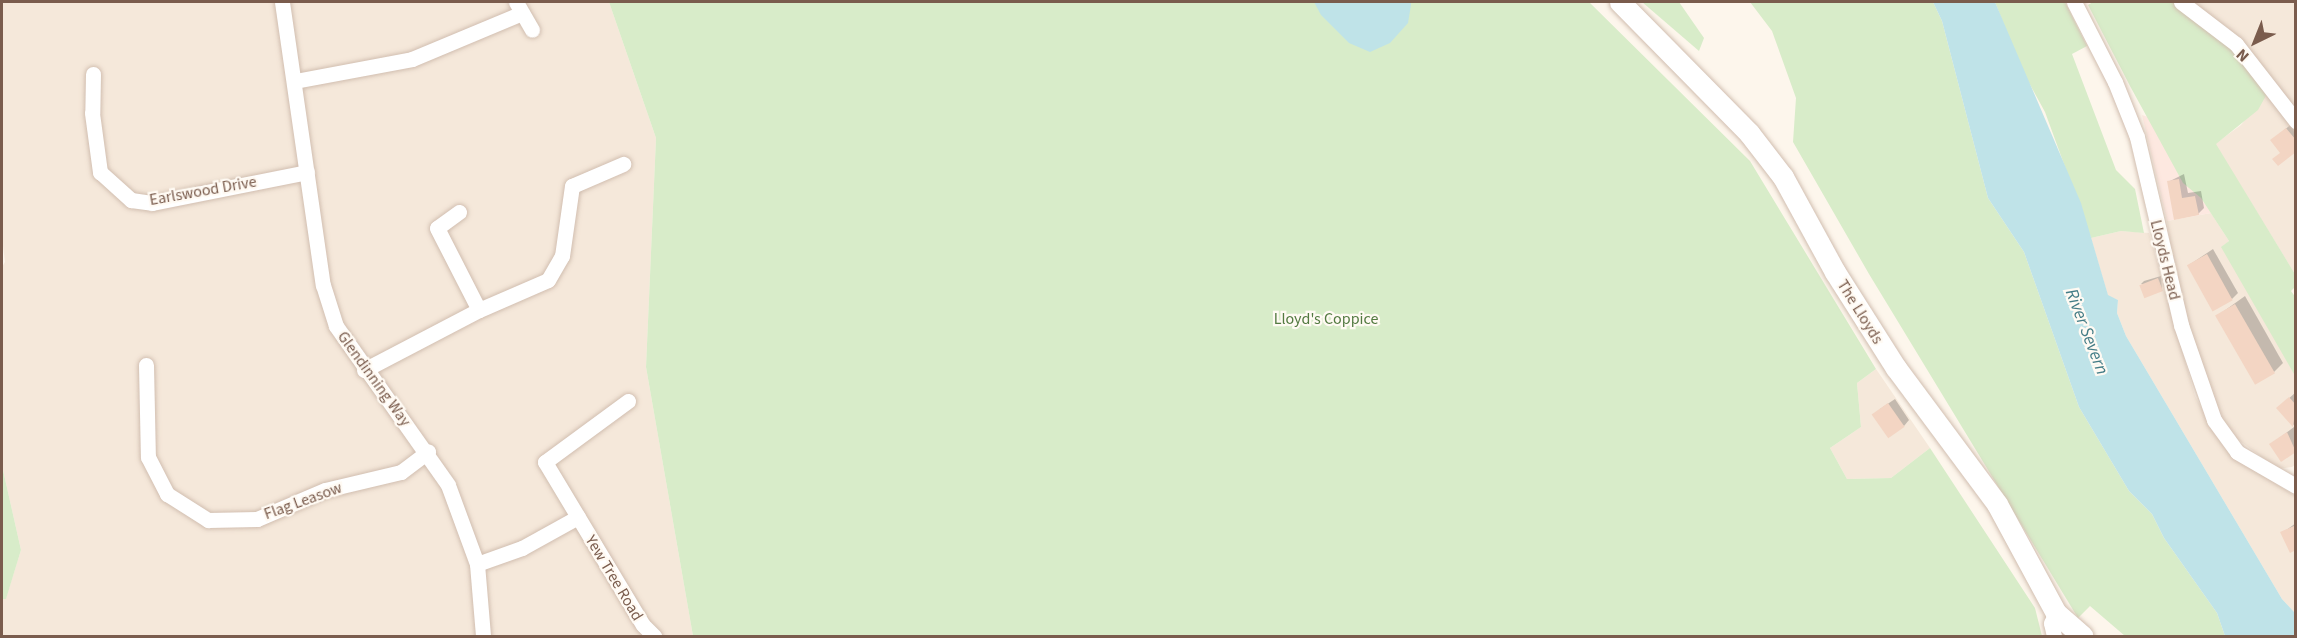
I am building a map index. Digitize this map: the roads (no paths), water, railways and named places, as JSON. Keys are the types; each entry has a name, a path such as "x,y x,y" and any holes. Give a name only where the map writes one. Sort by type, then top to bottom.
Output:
{"street":[{"name":"Glendinning Way","path":"282,2 323,285 336,326 364,370 429,452 448,485 477,564 483,636"},
{"name":"The Lloyds","path":"1620,2 1749,133 1783,177 1835,272 1896,368 1997,504 2056,613 2082,636"},
{"name":"Lloyds Head","path":"2074,2 2115,82 2137,137 2181,325 2214,420 2237,452 2295,486"},
{"path":"2181,2 2236,44 2295,121"},
{"path":"295,81 412,59 519,7 532,30"},
{"name":"Earlswood Drive","path":"93,74 92,113 100,172 131,200 152,203 307,172"},
{"path":"364,370 479,310 548,280 562,256 572,186 623,164"},
{"path":"459,212 437,228 479,310"},
{"name":"Flag Leasow","path":"146,365 148,457 167,494 208,520 257,519 325,490 401,472 429,452"},
{"name":"Yew Tree Road","path":"628,401 545,462 643,625 654,636"},
{"name":"Yew Tree Road","path":"477,564 522,548 578,517"},
{"path":"2054,636 2051,623 2056,613"}],"water":[{"path":"1314,2 1411,2 1411,5 1408,23 1390,43 1370,52 1349,43 1321,15"},
{"name":"River Severn","path":"1933,2 1995,2 2081,203 2108,295 2118,300 2117,313 2126,336 2282,599 2295,613 2295,636 2225,636 2217,613 2164,538 2152,514 2129,491 2079,407 2024,252 1988,198 1942,21"}],"park label":[{"name":"Lloyd's Coppice","path":"1326,319"}]}
